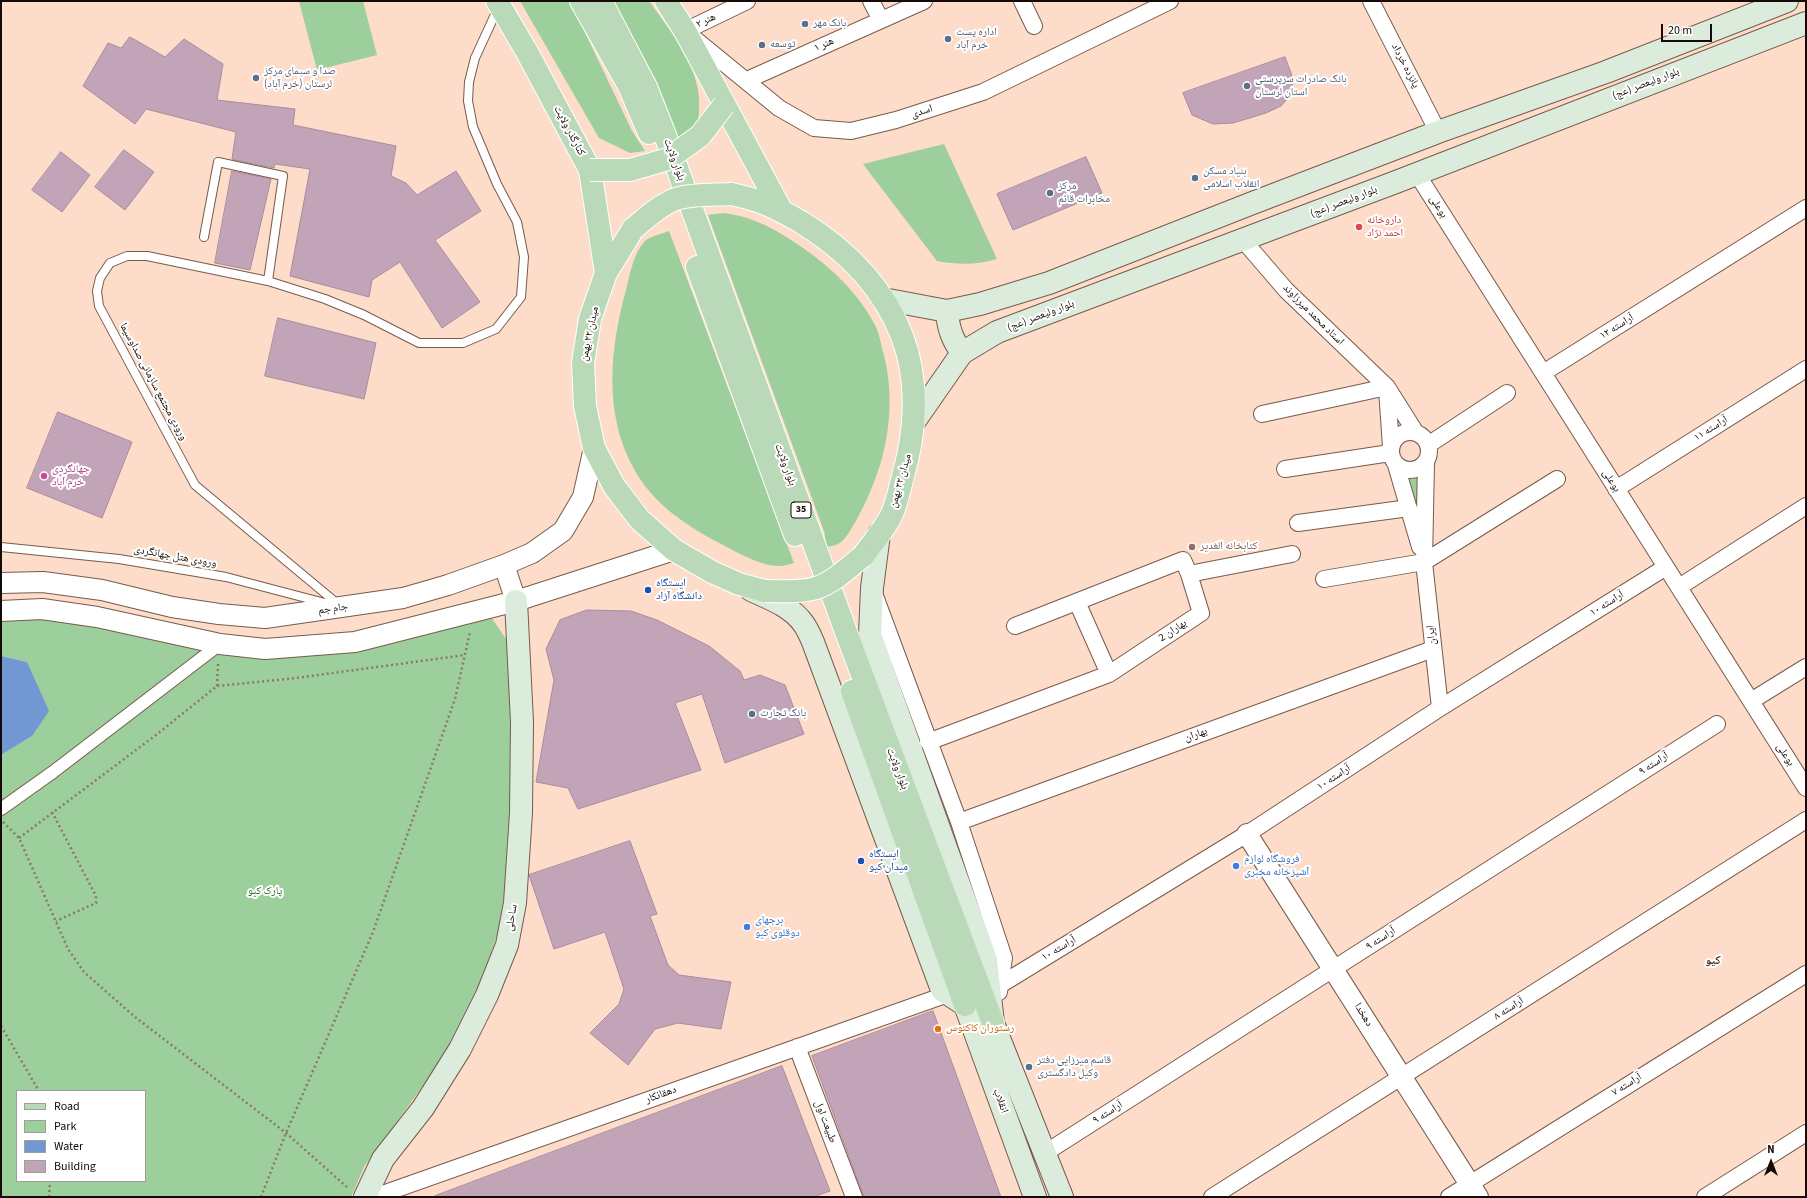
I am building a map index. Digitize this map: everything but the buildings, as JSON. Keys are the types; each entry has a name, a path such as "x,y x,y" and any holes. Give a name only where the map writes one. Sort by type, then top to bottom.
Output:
{"main road":[{"name":"بلوار ولایت","path":"581,1 629,86 651,139 748,409 835,643 956,999"},
{"name":"بلوار ولایت","path":"600,1 646,87 665,135 849,640 993,1023"},
{"path":"666,1 685,31 781,210"},
{"path":"883,299 947,311 980,304 1049,283 1438,132 1640,58 1787,1"},
{"name":"کنارگذر ولایت","path":"498,3 527,52 590,170 606,273"},
{"name":"بلوار ولیعصر (عج)","path":"914,422 962,353 997,332 1417,174 1645,84 1806,23"},
{"path":"1686,40 1679,53 1684,61 1695,65"},
{"path":"1640,58 1652,65 1653,74 1645,84"},
{"path":"590,170 630,170 668,159 700,136 724,105"},
{"name":"میدان ۲۲ بهمن","path":"731,194 758,201 781,210 822,236 857,265 883,299 894,318 902,337 908,358 912,379 914,422 911,444 900,490 892,514 863,556 842,573 819,587 792,591 765,591 739,584 712,572 674,550 640,520 614,486 594,448 585,406 583,363 590,319 606,273 633,229 653,212 678,199 703,195 731,194"},
{"path":"947,311 948,326 953,341 962,353"},
{"name":"انقلاب","path":"879,534 872,588 870,635 986,960 993,1023 1062,1197"},
{"name":"انقلاب","path":"739,584 780,604 792,612 802,621 813,642 942,990 956,999 1035,1197"},
{"name":"ساحلی","path":"359,1195 383,1159 423,1108 460,1049 486,995 507,945 515,903 521,813 522,722 516,601"}],"street":[{"name":"هنر ۲","path":"685,31 747,1"},
{"path":"872,1 881,20"},
{"name":"هنر ۱","path":"746,80 924,1"},
{"path":"1022,1 1034,26"},
{"name":"اسدی","path":"685,31 779,108 814,128 851,131 896,120 983,92 1170,1"},
{"name":"پانزده خرداد","path":"1371,1 1438,132"},
{"name":"بوعلی","path":"1417,174 1806,788"},
{"name":"۱۲ آراسته","path":"1543,373 1806,208"},
{"name":"استاد محمد میرزاوند","path":"1243,240 1286,290 1387,387"},
{"name":"آراسته ۱۱","path":"1616,488 1806,369"},
{"path":"1262,414 1387,387 1416,433"},
{"name":"ایران","path":"1387,387 1392,455 1424,562"},
{"path":"1428,445 1507,393"},
{"path":"1404,433 1416,433 1421,435 1428,445 1428,457 1426,463 1415,470 1408,471 1392,455 1398,435 1404,433"},
{"name":"جام جم","path":"1,583 43,582 102,590 172,607 219,614 265,618 403,598 504,566 532,553 563,531 583,497 594,448"},
{"path":"1285,469 1392,455"},
{"name":"ایران","path":"1426,463 1424,562 1440,708"},
{"path":"1324,579 1424,562 1557,479"},
{"path":"1679,587 1806,506"},
{"path":"1298,523 1409,508"},
{"path":"1,611 42,609 97,617 220,644 265,649 356,642 516,601 674,550"},
{"path":"1189,574 1292,554"},
{"name":"بهاران 2","path":"928,742 1110,674 1201,613 1189,574 1182,560 1015,626"},
{"path":"504,566 516,601"},
{"name":"آراسته ۱۰","path":"1000,986 1248,834 1440,708 1666,567"},
{"path":"872,588 959,822 1004,958 993,1023"},
{"path":"1077,602 1110,674"},
{"path":"1,809 53,772 220,644"},
{"name":"بهاران","path":"959,822 1433,649"},
{"path":"1751,702 1806,667"},
{"name":"آراسته ۹","path":"1045,1153 1716,724"},
{"name":"آراسته ۸","path":"1212,1197 1806,820"},
{"name":"دهخدا","path":"1248,834 1474,1190"},
{"name":"آراسته ۷","path":"1449,1197 1474,1190 1806,974"},
{"name":"دهقانکار","path":"374,1197 797,1047 956,999"},
{"name":"طبیعت اول","path":"797,1047 854,1197"},
{"path":"1705,1197 1806,1133"}],"lane":[{"name":"ورودی مجتمع سازمانی صداوسیما","path":"341,608 195,485 99,306 97,291 100,278 110,263 127,256 147,256 268,281 325,299 364,315 419,343 463,343 496,329 521,297 524,257 518,222 497,184 473,127 468,101 469,82 475,58 498,3"},
{"path":"204,237 218,162 283,176 268,281"},
{"name":"ورودی هتل جهانگردی","path":"1,547 119,559 226,577 341,608"}],"path":[{"path":"261,1197 286,1133 373,932 455,699 474,613"},
{"path":"19,838 156,735 217,686 296,678 465,655"},
{"path":"52,812 96,896 96,902 56,921"},
{"path":"1,820 19,838 68,948 84,972 135,1017 286,1133 359,1195"},
{"path":"1,1026 38,1090"},
{"path":"49,1197 50,1182"}],"green space":[{"path":"299,1 363,1 377,55 317,70"},
{"path":"520,1 570,1 632,131 645,151 630,153 599,138"},
{"path":"611,1 649,1 685,54 695,78 699,94 698,124 691,131 678,138"},
{"path":"944,144 997,259 967,264 937,261 863,164"},
{"path":"723,213 745,217 765,225 785,236 814,256 835,273 854,293 869,315 878,332 889,384 889,421 886,439 877,475 865,503 844,539 836,545 827,547 824,531 708,215"},
{"path":"669,231 794,563 779,566 764,564 710,538 684,522 661,504 642,482 624,448 617,426 612,381 613,358 620,312 632,265 640,247 649,238"},
{"path":"1421,474 1419,528 1405,475"},
{"name":"پارک کیو","path":"42,616 261,658 491,617 506,639 514,725 507,872 500,927 483,976 460,1028 430,1076 364,1167 351,1197 1,1197 1,755 32,736 27,662 1,656 1,621"}],"water":[{"path":"1,656 27,662 49,711 32,736 1,755"}],"place":[{"name":"بانک مهر","path":"805,24"},
{"name":"اداره پست خرم آباد","path":"948,39"},
{"name":"توسعه","path":"762,45"},
{"name":"صدا و سیمای مرکز لرستان (خرم آباد)","path":"256,78"},
{"name":"بانک صادرات سرپرستی استان لرستان","path":"1247,86"},
{"name":"بنیاد مسکن انقلاب اسلامی","path":"1195,178"},
{"name":"مرکز مخابرات قائم","path":"1050,193"},
{"name":"داروخانه احمد نژاد","path":"1359,227"},
{"name":"جهانگردى خرم آباد","path":"44,476"},
{"name":"کتابخانه الغدیر","path":"1192,547"},
{"name":"ایستگاه دانشگاه آزاد","path":"648,590"},
{"name":"بانک تجارت","path":"752,714"},
{"name":"ایستگاه میدان کیو","path":"861,861"},
{"name":"فروشگاه لوازم آشپزخانه مخبری","path":"1236,866"},
{"name":"برجهای دوقلوی کیو","path":"747,927"},
{"name":"رستوران کاکتوس","path":"938,1029"},
{"name":"قاسم میرزایی دفتر وکیل دادگستری","path":"1029,1067"}],"district":[{"name":"کیو","path":"1713,961"}]}
